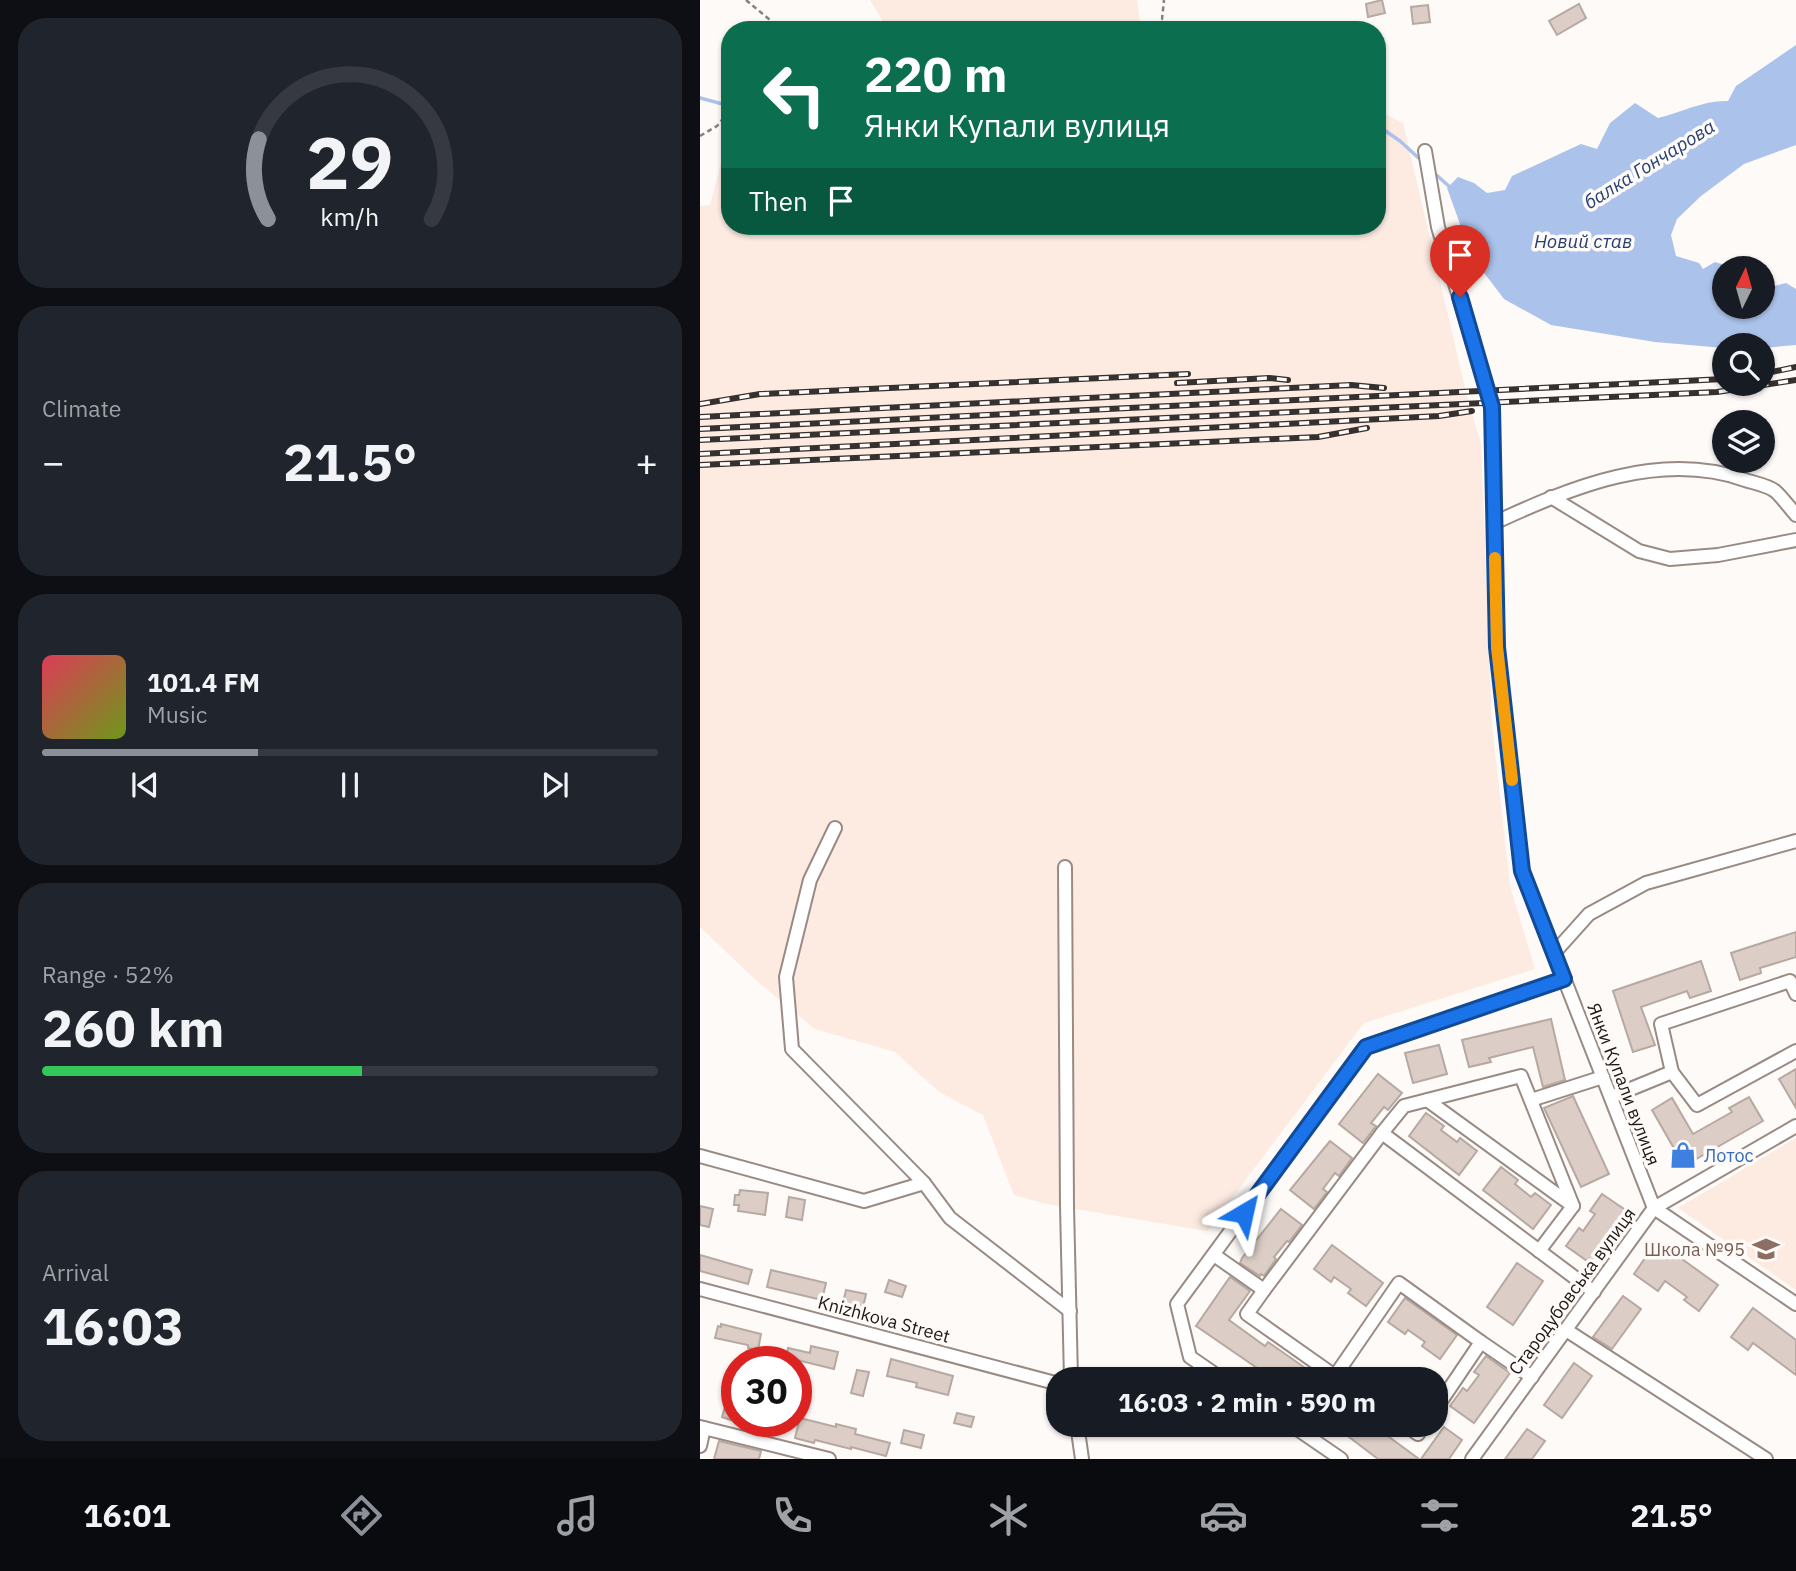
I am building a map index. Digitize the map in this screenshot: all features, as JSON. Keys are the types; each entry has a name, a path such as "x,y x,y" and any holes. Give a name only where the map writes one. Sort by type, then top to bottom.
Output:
{"street":[{"name":"Янки Купали вулиця","path":"1425,151 1438,227 1492,407 1497,647 1522,871 1654,1208"},
{"path":"1494,523 1550,497 1603,481 1668,468 1725,472 1773,489 1796,515"},
{"path":"1550,497 1639,551 1670,559 1717,555 1796,540"},
{"path":"835,828 810,880 786,977 792,1049 924,1183 950,1218 1070,1311"},
{"path":"1554,953 1589,914 1646,883 1796,841"},
{"path":"1065,867 1067,1192 1072,1367"},
{"path":"1205,1367 1190,1357 1177,1304 1366,1047 1564,979"},
{"path":"1796,994 1790,981 1661,1024 1672,1072 1698,1105 1796,1051"},
{"path":"1611,1097 1672,1072"},
{"path":"1322,1367 1247,1314 1404,1106 1521,1076 1573,1206"},
{"path":"1531,1100 1603,1077"},
{"path":"1427,1100 1573,1206"},
{"name":"Стародубовська вулиця","path":"1472,1459 1654,1208 1796,1126"},
{"path":"1382,1133 1594,1292"},
{"path":"700,1156 864,1201 924,1183"},
{"path":"1539,1251 1573,1206"},
{"path":"1654,1208 1796,1304"},
{"path":"1214,1255 1264,1290"},
{"path":"1344,1367 1399,1283 1532,1377"},
{"name":"Knizhkova Street","path":"700,1289 1046,1381"},
{"path":"1566,1330 1766,1459"},
{"path":"1448,1391 1481,1342"},
{"path":"700,1446 702,1428 829,1459"},
{"path":"1079,1437 1082,1459"},
{"path":"1309,1437 1341,1459"}],"path":[{"path":"746,0 771,21"},
{"path":"1160,21 1163,19 1164,0"},
{"path":"700,136 721,121"}],"shaded area":[{"path":"870,0 1137,0 1140,21 883,21"},
{"path":"1386,114 1403,123 1467,396 1481,444 1492,725 1510,886 1535,969 1364,1023 1207,1231 1046,1204 1014,1195 983,1115 939,1092 895,1052 815,1029 758,982 700,927 700,206 710,205 721,164 721,235 1386,235"},
{"name":"Школа №95","path":"1796,1138 1796,1290 1678,1208"}],"water":[{"name":"Новий став","path":"1796,45 1796,145 1744,164 1701,196 1677,219 1671,235 1676,256 1699,263 1703,269 1712,264 1712,319 1775,319 1775,286 1786,283 1796,289 1796,345 1775,347 1775,333 1712,333 1712,347 1655,342 1551,325 1504,299 1472,257 1447,188 1458,177 1474,183 1487,193 1505,190 1512,176 1581,144 1597,149 1610,123 1635,103 1658,118 1702,104 1728,101 1736,86"}],"building":[{"path":"1382,0 1385,13 1368,17 1366,4"},
{"path":"1579,4 1586,18 1557,35 1549,21"},
{"path":"1428,5 1430,22 1413,24 1411,7"},
{"path":"1796,932 1796,957 1760,968 1761,973 1740,980 1731,953"},
{"path":"1701,961 1711,991 1690,998 1687,991 1641,1007 1655,1045 1633,1052 1613,991"},
{"path":"1551,1019 1565,1080 1543,1087 1533,1047 1489,1058 1491,1062 1469,1067 1462,1040"},
{"path":"1439,1045 1447,1074 1413,1083 1405,1053"},
{"path":"1796,1069 1796,1108 1779,1079"},
{"path":"1378,1074 1402,1093 1388,1110 1384,1107 1371,1123 1376,1126 1363,1143 1339,1124"},
{"path":"1573,1096 1609,1174 1581,1187 1544,1108"},
{"path":"1749,1097 1763,1121 1684,1166 1652,1110 1672,1098 1693,1134 1732,1112 1729,1108"},
{"path":"1426,1113 1444,1126 1441,1130 1457,1142 1460,1138 1477,1151 1459,1175 1409,1136"},
{"path":"1330,1141 1352,1158 1339,1176 1335,1173 1323,1189 1327,1192 1314,1209 1290,1190"},
{"path":"1501,1167 1518,1180 1515,1184 1531,1197 1535,1193 1551,1205 1533,1229 1483,1190"},
{"path":"740,1190 768,1193 765,1215 738,1211 739,1205 734,1205 735,1195 739,1195"},
{"path":"1602,1194 1627,1211 1590,1263 1566,1246 1579,1228 1583,1231 1595,1214 1590,1211"},
{"path":"789,1197 805,1200 802,1220 786,1217"},
{"path":"700,1206 713,1209 709,1227 700,1225"},
{"path":"1281,1209 1302,1225 1274,1257 1276,1259 1264,1276 1260,1276 1240,1263"},
{"path":"1657,1241 1718,1285 1699,1311 1684,1300 1687,1297 1665,1281 1658,1291 1634,1274"},
{"path":"1332,1245 1383,1283 1366,1306 1348,1293 1351,1289 1334,1277 1331,1282 1314,1269"},
{"path":"700,1255 752,1270 748,1284 700,1271"},
{"path":"1517,1263 1543,1281 1513,1325 1487,1307"},
{"path":"771,1270 826,1283 822,1300 767,1287"},
{"path":"1230,1277 1250,1291 1229,1320 1265,1346 1268,1342 1304,1367 1256,1367 1196,1326"},
{"path":"889,1280 906,1286 902,1297 885,1292"},
{"path":"846,1290 866,1294 862,1312 842,1307"},
{"path":"1623,1296 1641,1309 1612,1349 1593,1337"},
{"path":"1405,1298 1457,1335 1440,1359 1422,1346 1425,1342 1408,1330 1405,1334 1388,1322"},
{"path":"1753,1308 1796,1340 1796,1375 1753,1343 1748,1350 1731,1337"},
{"path":"721,1324 761,1334 759,1346 715,1338 718,1326 721,1327"},
{"path":"812,1346 838,1352 834,1369 812,1364"},
{"path":"1486,1356 1510,1373 1474,1423 1450,1406 1463,1388 1467,1391 1479,1375 1474,1372"},
{"path":"891,1359 953,1376 948,1395 916,1387 917,1383 887,1376"},
{"path":"1574,1363 1592,1376 1562,1418 1544,1405"},
{"path":"857,1370 869,1372 863,1396 851,1393"},
{"path":"957,1413 974,1417 971,1427 954,1423"},
{"path":"812,1421 856,1429 855,1434 890,1443 886,1456 795,1438 812,1437"},
{"path":"1527,1429 1545,1441 1532,1459 1505,1459"},
{"path":"904,1430 924,1435 921,1448 901,1443"},
{"path":"1448,1430 1462,1440 1449,1459 1421,1459 1437,1437 1448,1437"},
{"path":"1349,1437 1389,1437 1419,1459 1378,1459"},
{"path":"719,1441 761,1451 759,1459 714,1459"}],"waterway":[{"name":"балка Гончарова","path":"700,98 721,104"},
{"name":"балка Гончарова","path":"1386,131 1423,162"},
{"name":"балка Гончарова","path":"1433,172 1451,188"}],"railway":[{"path":"1775,371 1796,367"},
{"path":"700,404 760,394 1188,374"},
{"path":"1177,383 1269,378 1288,380"},
{"path":"700,429 1712,380"},
{"path":"700,440 1717,392 1796,380"},
{"path":"700,417 1351,385 1384,388"},
{"path":"700,454 1439,416 1472,411"},
{"path":"700,465 1318,437 1367,428"}],"slow traffic":[{"path":"1495,558 1497,647 1512,780"}],"place":[{"name":"Лотос","path":"1683,1155"},
{"name":"Школа №95","path":"1766,1249"}],"route":[{"path":"1244,1213 1366,1047 1564,979 1522,871 1497,647 1492,407 1460,297"}]}
